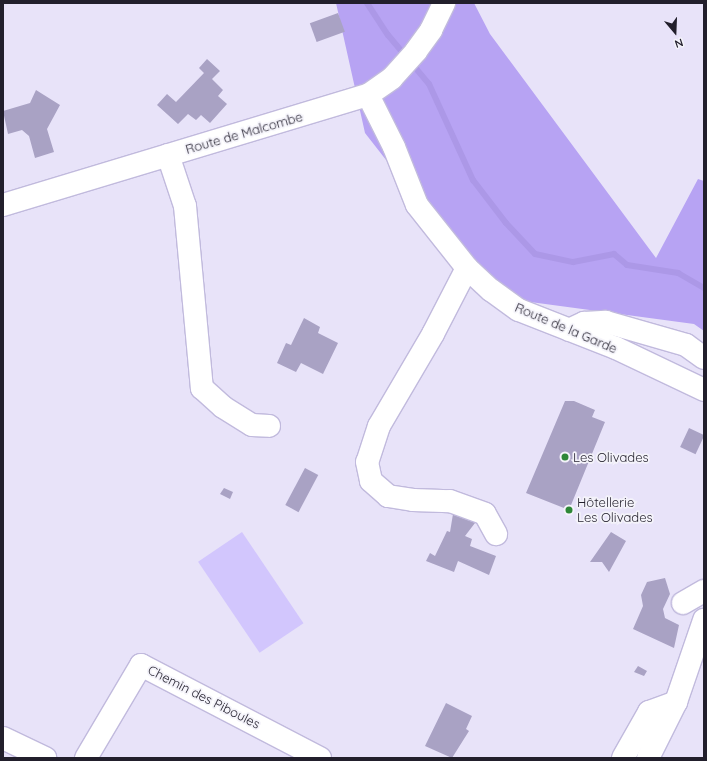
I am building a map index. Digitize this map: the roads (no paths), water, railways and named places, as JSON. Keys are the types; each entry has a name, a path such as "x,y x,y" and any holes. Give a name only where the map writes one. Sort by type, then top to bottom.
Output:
{"street":[{"name":"Route de Malcombe","path":"3,205 368,95 392,78 416,51 431,30 444,3"},
{"name":"Route de la Garde","path":"368,95 394,147 417,205 467,268 491,290 519,310 616,348 704,390"},
{"path":"168,155 185,206 202,388 223,407 252,425 269,426"},
{"path":"467,268 379,426 367,462 371,482 388,496 413,500 450,501 485,514 496,534"},
{"path":"569,330 584,323 606,322 686,345 704,358"},
{"path":"683,603 704,591"},
{"path":"648,758 676,702 704,620"},
{"name":"Chemin des Piboules","path":"86,758 90,754 141,665 320,758"},
{"path":"623,758 649,712 676,702"},
{"path":"3,738 45,758"}],"waterway":[{"path":"367,3 388,35 429,84 473,180 506,223 535,254 573,262 614,254 627,265 678,273 704,288"}],"place":[{"name":"Les Olivades","path":"565,457"},
{"name":"Hôtellerie Les Olivades","path":"569,510"}]}
